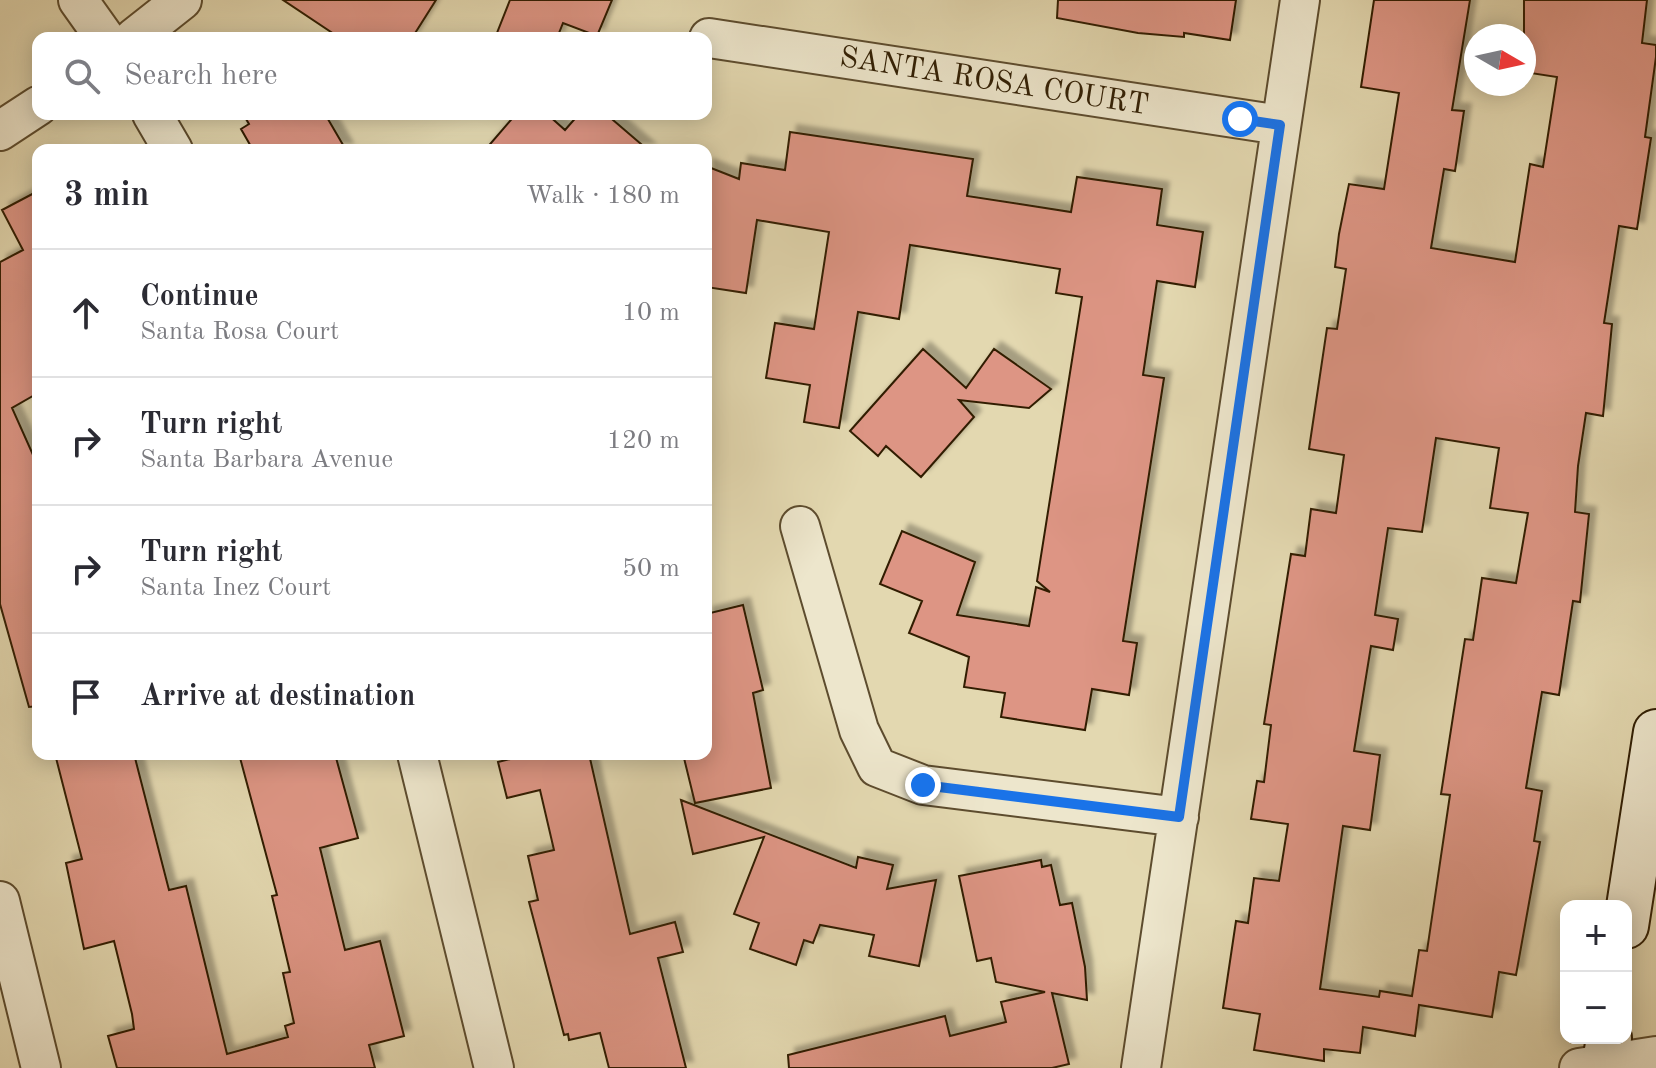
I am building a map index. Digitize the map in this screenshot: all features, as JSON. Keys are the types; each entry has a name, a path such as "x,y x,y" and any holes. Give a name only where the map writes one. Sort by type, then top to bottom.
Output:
{"street":[{"path":"78,0 101,32"},
{"path":"142,32 182,0"},
{"path":"1141,1068 1300,0"},
{"name":"SANTA ROSA COURT","path":"712,38 1280,125"},
{"path":"0,131 32,110"},
{"path":"156,120 170,144"},
{"path":"800,526 859,730 877,767 923,785 1179,817"},
{"path":"1630,900 1656,732"},
{"path":"418,760 494,1068"},
{"path":"0,901 41,1068"},
{"path":"1600,1059 1656,1056"}],"building":[{"path":"283,0 436,0 416,32 331,32"},
{"path":"510,0 612,0 599,32 587,32 563,23 559,32 497,32"},
{"path":"1058,0 1236,0 1230,40 1184,33 1184,37 1138,33 1057,18"},
{"path":"1374,0 1470,0 1452,110 1464,111 1455,171 1444,169 1431,248 1515,262 1530,164 1543,167 1557,77 1536,74 1536,24 1524,24 1524,0 1647,0 1642,43 1656,45 1645,137 1651,138 1637,229 1619,226 1604,323 1612,324 1603,416 1586,413 1575,512 1589,514 1580,602 1573,601 1559,695 1542,692 1526,788 1542,791 1534,841 1540,842 1516,975 1499,972 1492,1017 1419,1005 1415,1036 1363,1027 1360,1053 1324,1049 1324,1061 1254,1050 1260,1014 1223,1008 1236,921 1248,923 1254,878 1279,881 1288,824 1251,819 1257,781 1264,782 1271,725 1264,724 1291,554 1305,556 1311,509 1336,513 1344,455 1309,449 1327,328 1337,329 1346,269 1335,267 1339,234 1349,184 1384,189 1399,93 1361,87","holes":["1436,438 1499,448 1490,508 1528,513 1516,583 1482,578 1473,640 1465,639 1441,794 1450,795 1427,951 1419,950 1412,996 1380,991 1379,997 1320,989 1343,826 1370,830 1380,755 1354,751 1371,646 1393,650 1398,619 1375,615 1388,528 1422,532"]},
{"path":"247,120 328,120 342,144 250,144 241,129 249,124"},
{"path":"511,120 554,120 565,130 574,120 613,120 641,144 490,144"},
{"path":"790,132 973,159 967,196 1071,212 1077,177 1162,189 1157,225 1203,232 1195,287 1157,281 1143,375 1164,378 1123,641 1137,643 1129,695 1092,689 1085,730 1001,717 1005,693 964,687 969,657 909,633 922,601 880,584 902,531 975,562 957,615 1029,626 1036,587 1050,592 1037,581 1082,297 1056,293 1060,269 910,245 899,319 858,312 839,428 804,422 810,385 766,378 775,323 814,329 829,232 757,220 746,293 712,288 712,168 739,179 741,163 785,170"},
{"path":"32,194 32,396 12,408 32,453 32,707 29,707 0,604 0,262 23,250 2,210"},
{"path":"923,349 966,388 994,349 1051,389 1029,408 959,400 974,417 921,477 886,446 878,456 850,431"},
{"path":"743,605 763,690 753,693 771,788 695,803 684,760 712,760 712,613"},
{"path":"57,760 136,760 169,890 186,886 227,1054 288,1037 285,1026 294,1023 283,973 290,972 272,896 277,895 241,760 337,760 358,838 320,848 345,950 380,941 404,1036 369,1045 375,1068 117,1068 108,1036 134,1029 132,1014 114,941 84,949 66,863 82,859"},
{"path":"590,760 630,934 675,922 683,952 658,958 686,1068 609,1068 600,1033 569,1040 568,1034 564,1035 529,902 538,900 528,856 554,850 540,790 507,798 498,762"},
{"path":"681,800 856,868 858,857 893,865 887,889 936,880 919,966 869,956 874,935 820,925 813,943 804,940 796,965 750,949 759,923 734,914 764,837 693,854"},
{"path":"1041,860 1042,867 1051,865 1060,905 1072,903 1085,967 1087,1000 1052,993 1069,1064 1052,1068 789,1068 788,1055 945,1016 950,1036 1006,1022 1001,1002 1045,992 996,982 991,958 977,961 959,876"}],"route":[{"path":"923,785 1179,817 1280,125 1240,119"}]}
